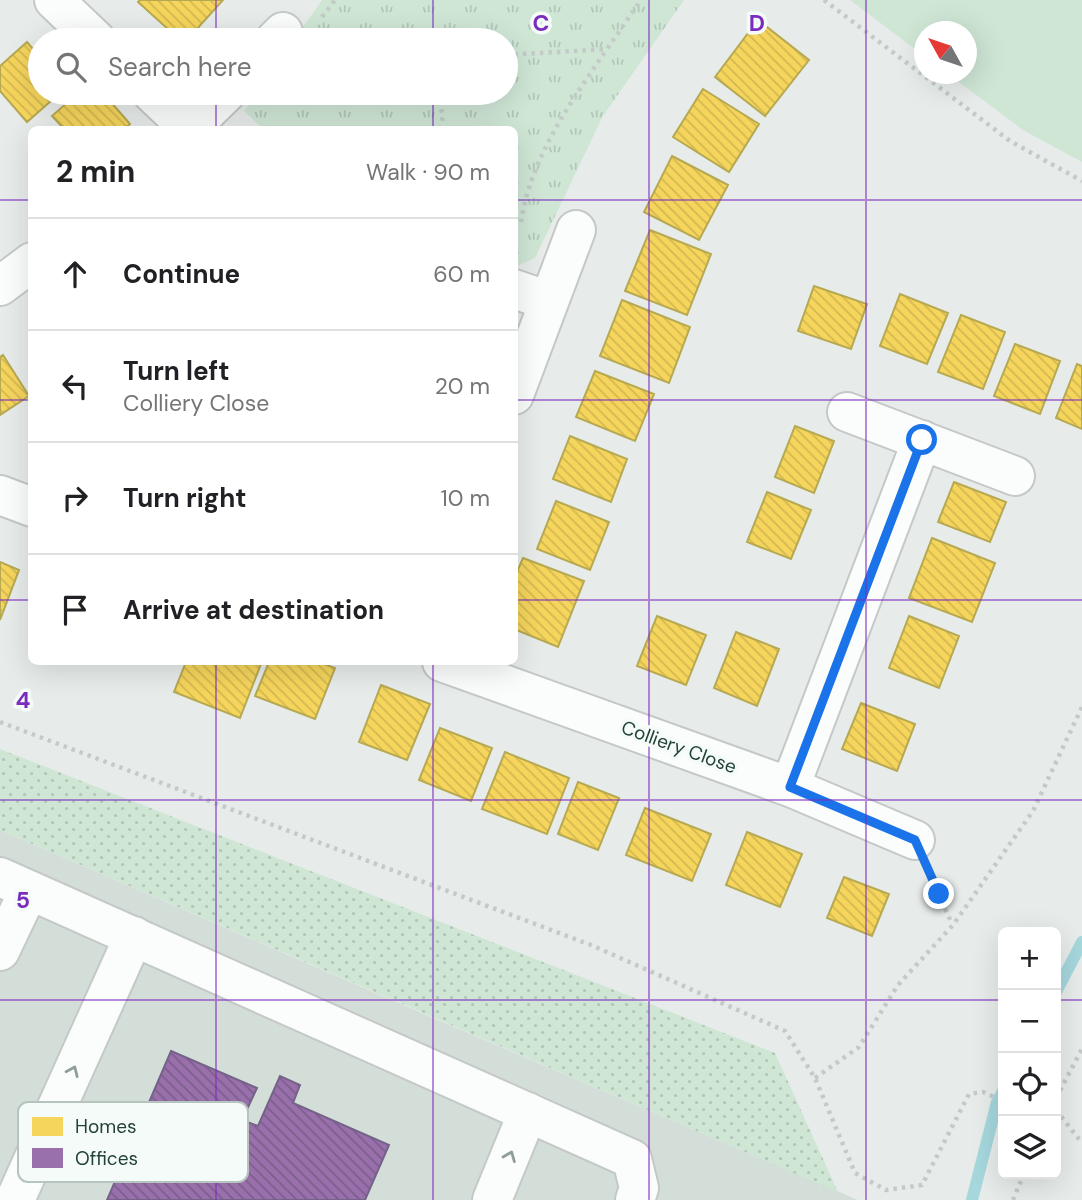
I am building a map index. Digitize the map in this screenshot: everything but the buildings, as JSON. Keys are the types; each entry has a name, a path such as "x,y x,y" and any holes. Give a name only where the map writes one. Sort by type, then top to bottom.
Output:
{"street":[{"path":"54,0 83,28"},
{"path":"164,105 186,126"},
{"path":"192,126 214,105"},
{"path":"518,373 532,295 576,230"},
{"path":"0,286 28,265"},
{"path":"847,412 1015,476"},
{"path":"790,787 922,440"},
{"path":"0,495 28,506"},
{"name":"Colliery Close","path":"450,665 790,787 915,840"},
{"path":"0,951 14,884 632,1159 639,1188 635,1200"},
{"path":"59,1102 134,936"},
{"path":"492,1200 528,1112"},
{"path":"15,1200 23,1182"}],"path":[{"path":"518,224 521,223 536,171 565,110 640,0"},
{"path":"824,0 1010,141 1082,181"},
{"path":"518,54 607,49"},
{"path":"440,105 443,116 441,126"},
{"path":"816,1078 859,1047 898,985 953,925 1033,811 1082,707"},
{"path":"0,722 591,945 785,1031 816,1078 855,1173 886,1191 922,1185 969,1094 983,1092 998,1099"},
{"path":"915,840 953,925"},
{"path":"1061,1089 1082,1049"},
{"path":"1061,1116 1082,1143"},
{"path":"1013,1200 1022,1179"}],"shaded area":[{"path":"0,830 858,1200 0,1200"}],"green space":[{"path":"322,0 684,0 603,116 535,258 518,266 518,126 260,126 244,111 248,105 518,105 518,28 302,28"},
{"path":"850,0 1082,0 1082,162 1023,130 961,84 977,84 977,21 914,21 914,48"},
{"path":"0,749 775,1053 838,1192 0,830"}],"waterway":[{"path":"1057,990 1082,942"},
{"path":"972,1200 998,1100"}],"route":[{"path":"922,440 790,787 915,840 939,894"}]}
